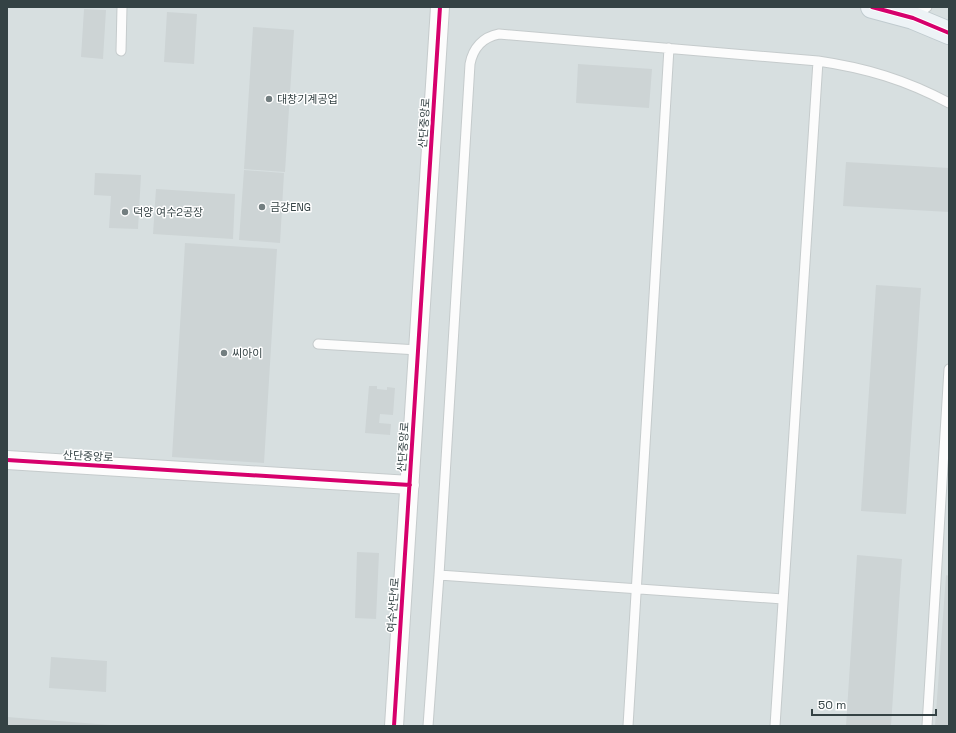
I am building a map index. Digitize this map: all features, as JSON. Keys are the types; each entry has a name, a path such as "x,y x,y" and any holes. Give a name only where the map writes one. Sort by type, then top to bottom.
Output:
{"street":[{"name":"산단중앙로","path":"7,460 410,485 440,7"},
{"path":"872,7 920,13 949,33"},
{"name":"여수산단1로","path":"394,726 410,485"}],"lane":[{"path":"121,51 122,7"},
{"path":"428,726 470,64 473,52 483,40 494,34 499,34 818,61 877,72 949,103"},
{"path":"628,726 669,48"},
{"path":"775,726 818,61"},
{"path":"318,344 418,350"},
{"path":"927,726 949,369"},
{"path":"939,526 949,526"},
{"path":"438,575 783,599"}],"shaded area":[{"path":"7,7 949,7 949,726 7,726"}],"building":[{"path":"84,9 106,10 103,59 81,57"},
{"path":"167,12 197,14 194,64 164,62"},
{"name":"대창기계공업","path":"253,27 294,30 285,172 244,169"},
{"path":"578,64 652,69 649,108 576,103"},
{"path":"846,162 949,168 949,212 843,206"},
{"name":"금강ENG","path":"244,170 284,173 280,243 239,240"},
{"name":"덕양 여수2공장","path":"95,173 141,175 138,229 109,228 111,196 94,195"},
{"path":"156,189 235,194 233,239 153,234"},
{"name":"씨아이","path":"185,243 277,249 264,463 172,457"},
{"path":"876,285 921,288 906,514 861,511"},
{"path":"369,386 377,386 377,389 387,390 387,387 395,388 393,415 380,414 379,423 391,424 390,435 365,433"},
{"path":"357,552 379,553 376,619 355,618"},
{"path":"857,555 902,559 891,726 846,726"},
{"path":"946,575 949,576 949,726 935,726"},
{"path":"51,657 107,661 106,692 49,688"},
{"path":"7,717 110,725 110,726 7,726"}],"cycle path":[{"path":"394,726 440,7"},
{"path":"872,7 913,18 949,33"},
{"path":"7,460 410,485"}],"place":[{"name":"대창기계공업","path":"269,99"},
{"name":"금강ENG","path":"262,207"},
{"name":"덕양 여수2공장","path":"125,212"},
{"name":"씨아이","path":"224,353"}]}
